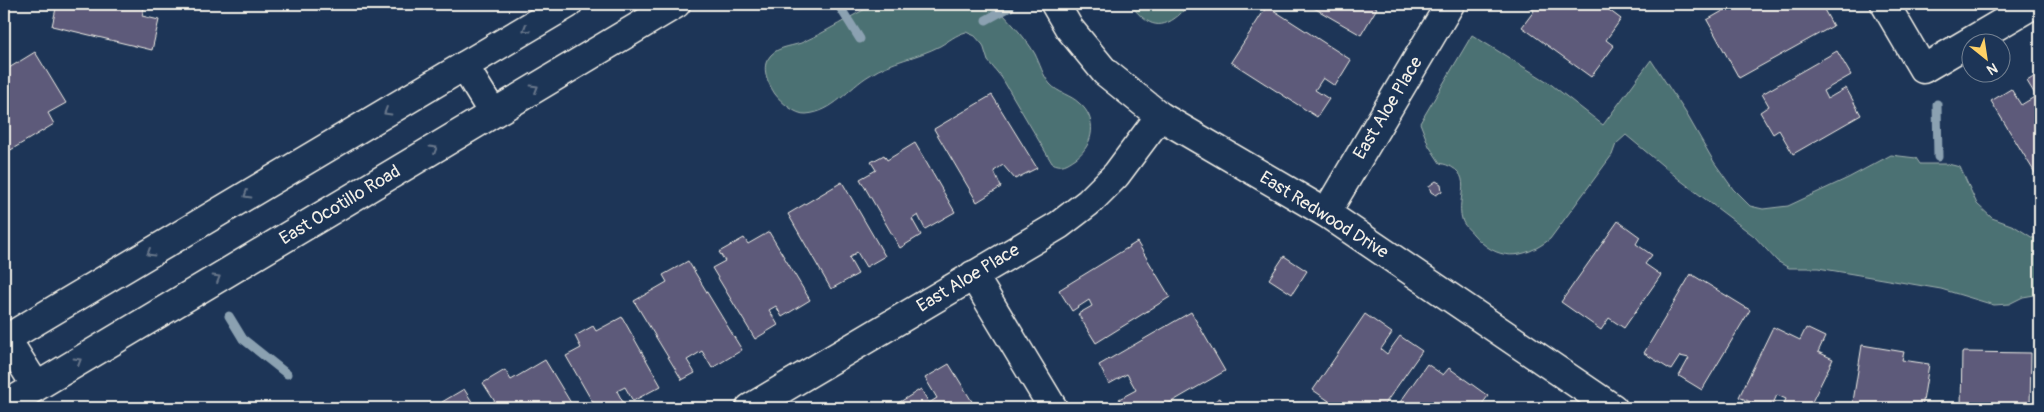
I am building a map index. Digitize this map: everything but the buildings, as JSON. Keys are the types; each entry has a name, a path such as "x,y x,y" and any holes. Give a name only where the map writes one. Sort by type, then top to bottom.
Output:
{"street":[{"path":"36,386 4,334 568,4"},
{"name":"East Ocotillo Road","path":"4,406 676,4"},
{"name":"East Redwood Drive","path":"1055,4 1069,28 1105,72 1160,116 1326,213 1613,408"},
{"name":"East Aloe Place","path":"1326,213 1450,4"},
{"path":"1885,4 1923,69 2034,4"},
{"path":"464,66 493,113"},
{"name":"East Aloe Place","path":"750,408 1059,225 1088,202 1116,175 1160,116"},
{"path":"973,275 1054,408"}],"green space":[{"path":"875,4 994,4 1031,47 1050,84 1076,100 1085,109 1091,124 1090,139 1087,146 1082,153 1067,164 1059,165 1052,163 1002,78 988,61 983,45 975,36 966,32 931,50 878,70 825,109 802,114 781,101 770,86 767,77 765,67 771,55 778,50 811,39"},
{"path":"1130,4 1190,4 1179,15 1165,24 1158,24 1147,21"},
{"path":"1472,35 1548,82 1603,125 1651,60 1686,113 1714,162 1733,189 1750,206 1763,209 1788,206 1848,178 1891,155 1916,158 1920,164 1948,164 1960,167 1977,204 1992,218 2014,226 2033,238 2040,238 2040,294 2023,297 2009,304 1994,305 1941,289 1818,268 1789,268 1777,261 1754,236 1680,180 1626,135 1616,144 1612,155 1550,239 1530,251 1520,254 1510,255 1491,250 1464,223 1461,211 1462,179 1452,167 1440,163 1429,146 1420,123"}],"waterway":[{"path":"838,4 860,39"},
{"path":"986,20 1010,7"},
{"path":"1937,104 1938,157"},
{"path":"229,316 243,339 287,374"}]}
